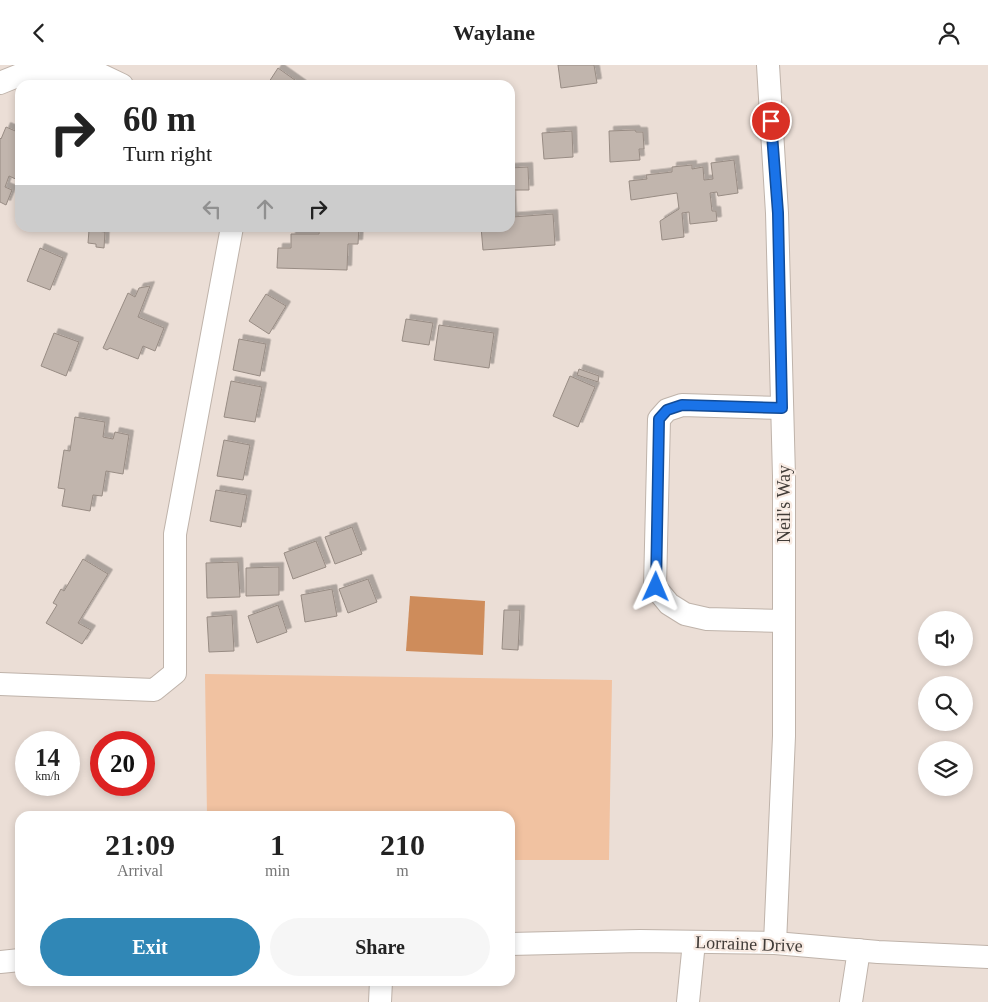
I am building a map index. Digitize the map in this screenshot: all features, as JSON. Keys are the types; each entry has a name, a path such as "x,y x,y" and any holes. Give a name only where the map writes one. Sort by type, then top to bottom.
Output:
{"street":[{"name":"Neil's Way","path":"768,65 778,213 784,476 784,736 775,943"},
{"path":"0,83 27,72 99,74 112,80"},
{"path":"0,684 154,690 175,673 175,534 231,232"},
{"path":"782,408 682,405 667,410 659,419 656,587 669,603 685,614 707,619 784,621"},
{"name":"Lorraine Drive","path":"515,944 640,941 775,943 988,957"},
{"path":"688,1002 694,942"},
{"path":"851,1002 859,950"},
{"path":"0,962 15,960"},
{"path":"380,1002 381,986"}],"shaded area":[{"path":"410,596 485,601 483,655 406,651"},
{"path":"205,674 612,680 609,860 515,860 515,811 207,811"}],"building":[{"path":"558,65 594,65 597,83 561,88"},
{"path":"278,68 295,80 270,80"},
{"path":"6,127 15,131 15,179 9,176 5,187 12,190 6,205 0,202 1,139"},
{"path":"635,130 636,132 643,132 644,149 639,149 640,160 610,162 609,131"},
{"path":"572,131 573,157 544,159 542,133"},
{"path":"734,160 738,193 718,196 717,192 710,193 712,211 716,211 717,221 690,224 689,212 682,213 684,237 662,240 660,221 679,209 677,193 631,200 629,181 647,179 646,175 672,172 672,167 692,165 692,169 703,167 704,180 713,179 711,163"},
{"path":"528,167 529,190 515,190 515,168"},
{"path":"553,214 555,245 483,250 481,232 515,232 515,217"},
{"path":"89,232 105,232 104,248 88,243"},
{"path":"319,232 359,232 358,244 348,244 347,270 277,268 278,248 291,248 291,234 319,234"},
{"path":"40,248 63,258 50,290 27,281"},
{"path":"150,286 138,317 164,328 155,351 143,346 138,359 110,348 107,350 103,348 128,293 135,297 139,288"},
{"path":"266,294 286,306 269,334 249,321"},
{"path":"406,319 433,323 429,345 402,341"},
{"path":"439,325 494,333 489,368 434,360"},
{"path":"54,333 79,342 66,376 41,366"},
{"path":"239,339 266,344 260,376 233,370"},
{"path":"579,369 599,376 598,382 577,375"},
{"path":"570,376 595,387 578,427 553,416"},
{"path":"231,381 262,387 255,422 224,417"},
{"path":"75,417 105,422 103,437 113,439 115,432 129,435 123,474 106,471 102,496 93,495 90,511 62,506 65,489 58,488 64,450 70,451"},
{"path":"224,440 250,445 243,480 217,476"},
{"path":"216,490 247,495 241,527 210,521"},
{"path":"352,527 362,554 335,564 325,537"},
{"path":"316,541 326,567 293,579 284,553"},
{"path":"83,559 108,574 78,623 91,630 82,644 46,623 57,605 53,603 61,589 64,591"},
{"path":"238,562 240,597 207,598 206,563"},
{"path":"279,567 279,595 246,596 246,568"},
{"path":"368,579 377,602 348,613 339,589"},
{"path":"332,589 337,616 305,622 301,595"},
{"path":"278,605 287,632 257,643 248,616"},
{"path":"504,610 520,610 518,650 502,649"},
{"path":"232,615 234,651 209,652 207,617"}],"route":[{"path":"656,587 659,419 667,410 682,405 782,408 778,213 771,121"}]}
